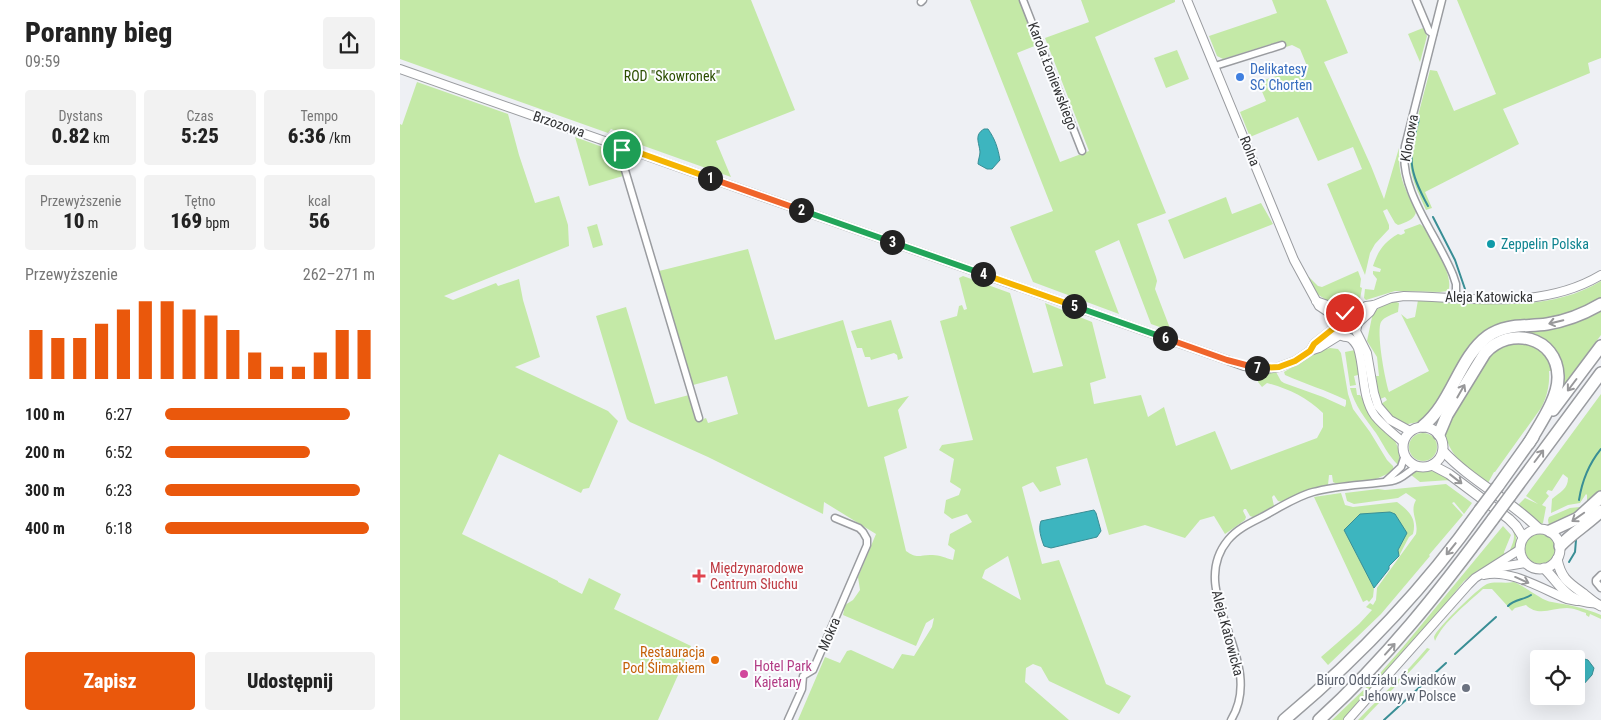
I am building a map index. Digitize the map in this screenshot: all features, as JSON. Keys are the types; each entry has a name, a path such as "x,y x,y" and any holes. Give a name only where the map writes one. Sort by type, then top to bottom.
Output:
{"highway":[{"path":"1423,426 1439,408 1471,354 1490,335 1504,328 1557,322 1579,315 1601,304"},
{"path":"1439,434 1447,415 1489,348 1502,340 1521,337 1538,342 1545,348 1555,361 1558,375 1558,383 1552,401 1529,443"},
{"path":"1284,720 1350,661 1443,558 1601,346"},
{"path":"1318,720 1353,688 1396,643 1493,519 1601,373"},
{"path":"1583,398 1601,383"},
{"path":"1550,531 1578,518 1601,497"},
{"path":"1560,546 1601,511"}],"main road":[{"path":"1423,426 1439,434 1443,444 1440,458 1427,467 1418,466 1410,462 1405,456 1403,449 1404,442 1410,431 1423,426"},
{"path":"1443,450 1463,470 1538,528 1550,531 1558,539 1560,546 1559,566 1567,582 1598,604"},
{"path":"1432,465 1449,474 1509,519 1523,537"},
{"path":"1538,528 1529,531 1523,537 1519,550 1521,557 1534,568 1551,566 1558,558"},
{"path":"1544,568 1563,590 1583,602 1598,604"}],"street":[{"name":"Karola Łoniewskiego","path":"1023,0 1082,151"},
{"name":"Rolna","path":"1187,0 1294,260 1319,306 1335,319"},
{"path":"1416,0 1429,32 1433,34"},
{"name":"Klonowa","path":"1442,0 1405,146 1404,168 1413,194 1453,275 1456,284 1456,298"},
{"path":"1215,66 1282,45"},
{"name":"Brzozowa","path":"400,69 1244,366 1266,369 1279,367 1344,336"},
{"path":"623,147 622,160 699,418"},
{"name":"Aleja Katowicka","path":"1352,315 1366,306 1404,296 1512,300 1538,298 1571,290 1601,275"},
{"path":"1316,300 1356,318 1357,327 1367,353 1378,406 1390,420 1410,431"},
{"name":"Aleja Katowicka","path":"1357,327 1374,305"},
{"path":"1343,313 1335,319 1334,328 1354,342 1359,351 1368,400 1373,412 1385,427 1404,442"},
{"path":"1344,336 1352,335 1357,327"},
{"name":"Brzozowa","path":"1310,351 1314,344 1334,328"},
{"path":"1386,481 1401,467 1405,456"},
{"name":"Aleja Katowicka","path":"1231,720 1239,703 1242,678 1214,581 1218,558 1224,545 1245,526 1306,494 1393,481 1418,466"},
{"name":"Mokra","path":"788,720 802,689 803,676 813,670 866,545 867,539 861,530 835,518"},
{"path":"1348,720 1475,578 1519,550"},
{"path":"1491,569 1526,563"},
{"path":"1475,578 1488,574 1505,574 1567,599 1583,602"},
{"path":"1599,577 1597,585 1601,588"}],"green space":[{"name":"ROD \"Skowronek\"","path":"400,0 751,0 795,110 716,141 731,177 616,136 616,131 611,129 608,133 400,59"},
{"path":"970,0 1020,0 1037,45 1017,53 1060,162 1089,151 1045,38 1089,22 1081,0 1175,0 1175,2 1095,37 1166,213 1137,224 1156,277 1155,289 1171,331 1151,324 1119,240 1095,251 1119,314 1033,282 1010,227 1053,211"},
{"path":"1272,0 1326,0 1348,53 1324,62 1384,199 1399,148 1401,174 1416,214 1410,220 1398,225 1387,209 1383,211 1389,229 1375,244 1370,253 1365,275 1327,184 1362,169 1353,147 1318,161 1298,117 1250,137 1240,112 1266,101 1258,82 1307,66 1300,49 1292,45 1283,48 1281,41 1223,59 1217,56 1209,36 1277,13"},
{"path":"1457,0 1601,0 1601,58 1588,63 1590,73 1503,109 1519,144 1425,192 1432,208 1426,210 1411,172 1410,146 1430,70 1437,71 1454,111 1496,94"},
{"path":"1423,28 1427,36 1420,62 1408,34"},
{"path":"1177,50 1189,79 1166,88 1154,58"},
{"path":"417,82 508,114 535,203 559,196 568,225 569,246 444,296 453,300 496,283 498,286 519,279 523,300 540,357 515,367 608,411 618,421 589,488 583,489 581,493 499,454 462,534 582,594 589,578 621,594 614,609 691,646 658,720 400,720 400,124 402,125"},
{"path":"575,137 616,152 623,176 589,186"},
{"path":"1226,197 1232,214 1261,203 1273,224 1184,259 1168,220"},
{"path":"597,224 603,245 593,248 587,227"},
{"path":"1420,224 1425,228 1446,269 1449,285 1448,291 1395,291 1366,300 1364,298 1365,289 1374,290 1377,279 1373,271 1380,272 1381,269 1373,266 1382,247 1393,237 1405,233 1404,230"},
{"path":"748,249 775,340 843,320 868,407 909,396 898,410 907,448 884,457 906,551 913,555 935,555 953,560 955,550 948,545 950,534 972,522 967,514 952,519 944,513 946,500 959,495 961,489 950,482 954,459 939,450 942,445 973,440 940,321 957,316 959,306 962,305 964,310 967,309 959,278 963,276 1010,293 1033,373 1063,366 1045,303 1092,322 1106,378 1090,383 1094,404 1141,395 1148,417 1164,407 1176,446 1215,431 1231,470 1317,438 1323,427 1323,413 1317,407 1297,394 1283,388 1267,383 1262,387 1258,382 1261,373 1276,372 1284,383 1345,407 1346,400 1285,375 1284,372 1319,351 1330,348 1338,349 1341,353 1348,394 1353,409 1393,466 1394,471 1376,479 1337,484 1333,482 1332,475 1329,475 1328,485 1309,489 1282,502 1278,501 1274,495 1272,497 1274,506 1253,517 1244,509 1245,520 1225,534 1214,516 1200,520 1185,538 1145,525 1109,535 1087,458 1056,467 1061,485 1040,492 1033,482 1022,487 1042,564 1059,560 1106,684 1131,696 1119,714 1049,681 1041,667 1033,664 1026,668 1025,682 1069,720 798,720 825,657 840,663 847,651 851,650 893,669 902,654 914,656 932,627 934,618 926,623 916,646 843,615 845,605 853,600 860,590 858,577 876,534 824,502 823,514 627,419 596,316 626,307 655,404 689,395 694,416 698,421 706,418 708,423 738,414 727,376 693,385 659,271","holes":["1008,556 1021,600 982,578 985,570"]},
{"path":"1358,271 1361,279 1360,287 1362,288 1360,299 1346,302 1329,300 1331,303 1317,294 1308,278 1322,287"},
{"path":"1601,281 1601,299 1573,313 1554,319 1499,325 1423,421 1403,425 1384,412 1381,404 1387,400 1385,397 1378,400 1376,376 1379,376 1377,357 1367,341 1371,315 1380,307 1394,301 1399,303 1398,312 1384,319 1380,327 1382,356 1389,392 1429,371 1401,314 1407,319 1415,317 1418,300 1488,304 1535,302 1558,298 1580,291"},
{"path":"1601,308 1601,335 1560,390 1555,354 1508,335 1458,391 1455,389 1470,362 1496,335"},
{"path":"891,320 903,358 898,360 897,355 894,353 871,360 870,357 865,357 862,348 857,348 851,331"},
{"path":"1506,343 1536,347 1544,355 1553,371 1549,371 1548,390 1541,408 1488,483 1454,455 1445,430 1484,360"},
{"path":"1355,350 1358,358 1358,375 1354,376 1356,385 1350,386 1345,352"},
{"path":"1350,388 1356,388 1357,395 1360,395 1393,437 1398,446 1398,465 1361,412"},
{"path":"1601,394 1601,491 1571,517 1549,526 1549,517 1570,508 1580,507 1587,501 1586,494 1580,503 1568,505 1551,513 1552,499 1563,490 1568,482 1568,478 1563,474 1552,491 1548,490 1546,493 1549,496 1542,505 1546,507 1543,523 1537,522 1518,505 1525,498 1538,504 1526,496"},
{"path":"1423,433 1433,437 1437,447 1433,457 1423,461 1413,457 1409,447 1413,437"},
{"path":"1421,470 1439,472 1450,480 1420,482 1410,474"},
{"path":"1446,484 1472,503 1464,514 1454,502 1452,503 1463,515 1381,614 1328,665 1321,657 1372,610 1366,607 1370,603 1373,605 1376,600 1377,588 1416,534 1417,529 1413,509 1416,500 1406,493 1398,498 1354,504 1347,501 1345,493"},
{"path":"1459,487 1509,524 1512,528 1509,525"},
{"path":"1341,493 1345,505 1353,507 1397,502 1413,519 1413,534 1409,537 1399,556 1398,550 1406,533 1344,530 1374,588 1373,597 1369,602 1367,600 1363,602 1314,497"},
{"path":"1503,526 1511,535 1504,552 1505,556 1477,571 1464,581 1433,620 1343,720 1332,720 1375,679"},
{"path":"1512,528 1516,538 1516,546 1511,553 1510,550 1514,540"},
{"path":"1540,534 1550,539 1555,549 1550,559 1540,564 1530,559 1525,549 1530,539"},
{"path":"1514,582 1548,601 1589,610 1601,615 1601,619 1590,614 1589,617 1586,613 1569,608 1535,611 1526,605 1515,608 1512,611 1492,589 1483,589 1450,620 1435,641 1434,637 1442,626 1482,587 1490,583"},
{"path":"1427,648 1430,649 1363,720 1358,720 1402,675"}],"water":[{"path":"984,129 988,129 993,136 1000,160 992,169 987,169 978,164 980,152 978,136"},
{"path":"1094,510 1101,531 1097,537 1051,548 1044,546 1040,530 1041,521"},
{"path":"1390,512 1395,514 1407,533 1398,550 1399,556 1389,566 1389,569 1374,588 1344,530 1360,514"},
{"path":"1585,659 1594,668 1592,675 1585,683"}],"waterway":[{"path":"1419,119 1413,145 1412,164 1413,173 1428,206"},
{"path":"1433,217 1455,260 1465,289"},
{"path":"1579,500 1586,473 1601,449"},
{"path":"1569,562 1575,552 1576,540"},
{"path":"1508,606 1531,595"},
{"path":"1455,654 1496,617"},
{"path":"1384,720 1446,663"}],"place":[{"name":"Delikatesy SC Chorten","path":"1240,77"},
{"name":"Zeppelin Polska","path":"1491,244"},
{"name":"Międzynarodowe Centrum Słuchu","path":"699,576"},
{"name":"Restauracja Pod Ślimakiem","path":"715,660"},
{"name":"Hotel Park Kajetany","path":"744,674"},
{"name":"Biuro Oddziału Świadków Jehowy w Polsce","path":"1466,688"}],"route":[{"path":"622,150 623,147 1250,367 1266,369 1279,367 1295,361 1310,351 1314,344 1334,328 1334,321 1337,316 1345,313"}]}
